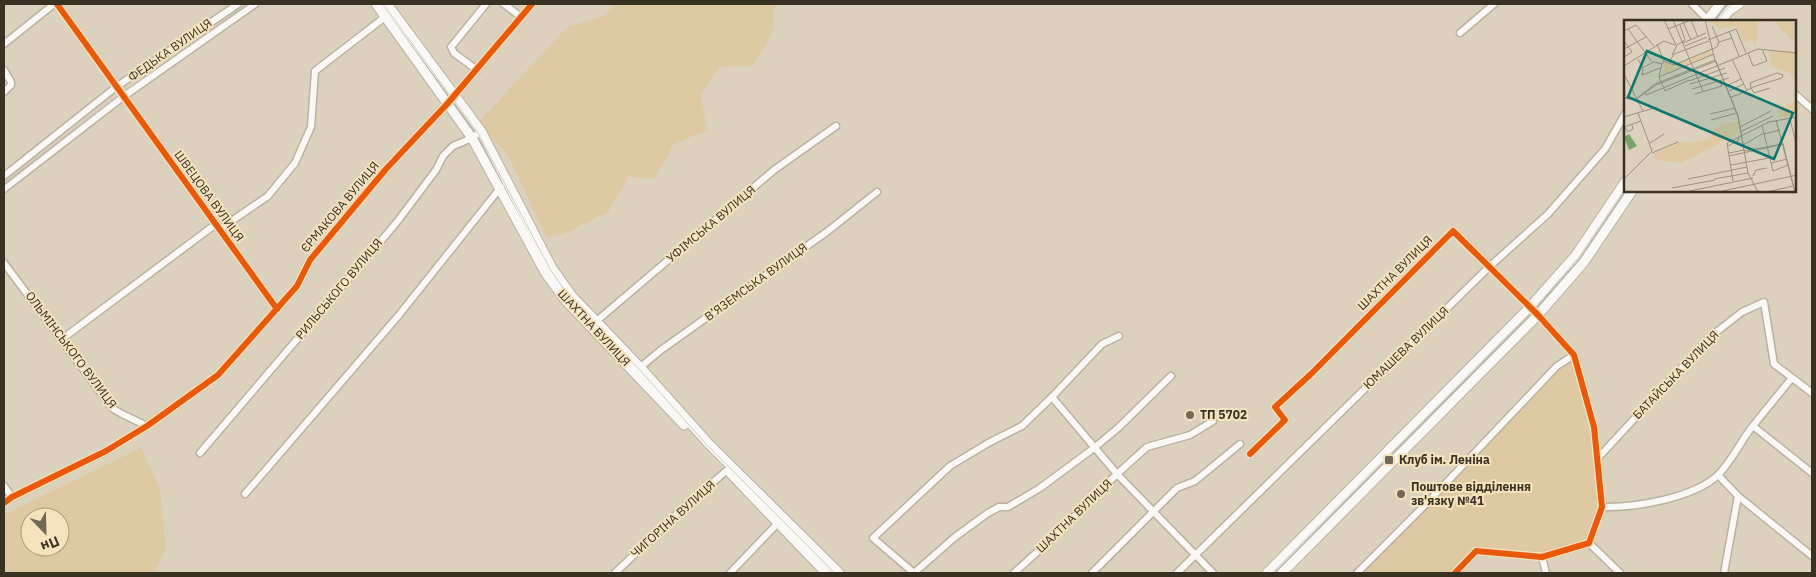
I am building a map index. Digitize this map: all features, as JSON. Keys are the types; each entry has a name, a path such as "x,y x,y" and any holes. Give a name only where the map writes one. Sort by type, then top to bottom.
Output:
{"main road":[{"name":"ШАХТНА ВУЛИЦЯ","path":"376,4 472,138 545,272 566,301 594,324"},
{"name":"ШАХТНА ВУЛИЦЯ","path":"388,4 481,131 552,268 572,296 594,324 824,570"},
{"path":"1709,20 1720,4"},
{"path":"1722,20 1730,10 1739,4"},
{"path":"1267,573 1530,307 1576,254 1624,183"},
{"path":"1282,573 1538,315 1584,262 1631,192"},
{"name":"ШАХТНА ВУЛИЦЯ","path":"730,468 778,523 824,570 840,573"}],"street":[{"path":"4,44 56,4"},
{"name":"ШВЕЦОВА ВУЛИЦЯ","path":"56,4 277,309"},
{"path":"4,176 116,88 238,4"},
{"name":"ФЕДЬКА ВУЛИЦЯ","path":"4,189 122,97 255,4"},
{"path":"477,70 454,53 451,47 486,4"},
{"path":"504,4 521,17"},
{"name":"ЄРМАКОВА ВУЛИЦЯ","path":"4,503 12,497 106,451 147,426 218,375 297,286 310,260 379,177 456,95 532,4"},
{"path":"1460,32 1494,4"},
{"path":"1692,4 1707,20"},
{"path":"62,339 218,226 268,196 295,163 311,127 315,70 385,17"},
{"path":"4,70 11,82 11,86 4,92"},
{"path":"1796,95 1812,109"},
{"name":"ЮМАШЕВА ВУЛИЦЯ","path":"1177,573 1489,266 1548,214 1605,149 1624,116"},
{"name":"УФІМСЬКА ВУЛИЦЯ","path":"594,324 774,170 836,126"},
{"name":"РИЛЬСЬКОГО ВУЛИЦЯ","path":"200,453 397,222 436,170 442,156 453,146 472,138 481,131"},
{"path":"245,494 399,315 507,180"},
{"name":"В’ЯЗЕМСЬКА ВУЛИЦЯ","path":"638,370 669,344 828,231 877,192"},
{"name":"ШАХТНА ВУЛИЦЯ","path":"1250,454 1285,420 1275,407 1311,374 1453,231 1538,315 1574,355"},
{"name":"ОЛЬМІНСЬКОГО ВУЛИЦЯ","path":"4,263 112,408 147,426"},
{"name":"БАТАЙСЬКА ВУЛИЦЯ","path":"1597,459 1710,337 1742,312 1764,302 1774,364 1792,378"},
{"path":"1119,336 1102,344 1052,398 1022,426 990,442 950,466 873,538 914,573 955,537 988,513 999,507 1008,507 1040,488 1094,448 1118,428 1171,376"},
{"path":"1357,573 1430,500 1557,366 1574,355 1594,427 1602,507 1589,543"},
{"path":"1602,507 1621,508 1660,500 1697,489 1718,475 1753,426 1792,378 1812,393"},
{"path":"1052,398 1117,474 1213,573"},
{"name":"ШАХТНА ВУЛИЦЯ","path":"1014,573 1147,447 1190,436 1213,421"},
{"path":"1753,426 1812,473"},
{"path":"1092,573 1177,488 1195,481 1240,444"},
{"name":"ЧИГОРІНА ВУЛИЦЯ","path":"616,573 684,507 730,468"},
{"path":"1718,475 1738,496 1812,556"},
{"path":"4,486 12,497"},
{"path":"1724,573 1738,496"},
{"path":"730,573 778,523"},
{"path":"1455,573 1476,551 1542,557 1589,543"},
{"path":"1589,543 1620,573"},
{"path":"1542,557 1546,573"}],"shaded area":[{"path":"615,4 775,4 772,34 753,66 719,67 701,94 707,130 674,144 654,179 629,176 608,212 566,233 547,238 508,155 478,123 567,27 604,16"},
{"path":"1572,361 1589,428 1598,506 1586,540 1541,553 1474,548 1450,573 1363,573 1432,503 1558,369"},
{"path":"141,448 160,489 166,549 154,573 4,573 5,514"}],"tram line":[{"path":"4,186 121,94 250,4"},
{"path":"383,4 478,133 550,269 570,298 639,369 706,444 835,573"},
{"path":"1717,20 1732,4"},
{"path":"1272,573 1533,310 1579,257 1624,190"}],"cycle path":[{"path":"57,4 277,309"},
{"path":"4,503 12,497 106,451 147,426 218,375 297,286 310,260 386,169 448,103 532,4"},
{"path":"1250,454 1285,420 1275,407 1311,374 1453,231 1538,315 1574,355 1594,427 1602,507 1589,543 1542,557 1476,551 1455,573"}],"place":[{"name":"ТП 5702","path":"1190,415"},
{"name":"Клуб ім. Леніна","path":"1389,460"},
{"name":"Поштове відділення зв'язку №41","path":"1401,494"}]}
